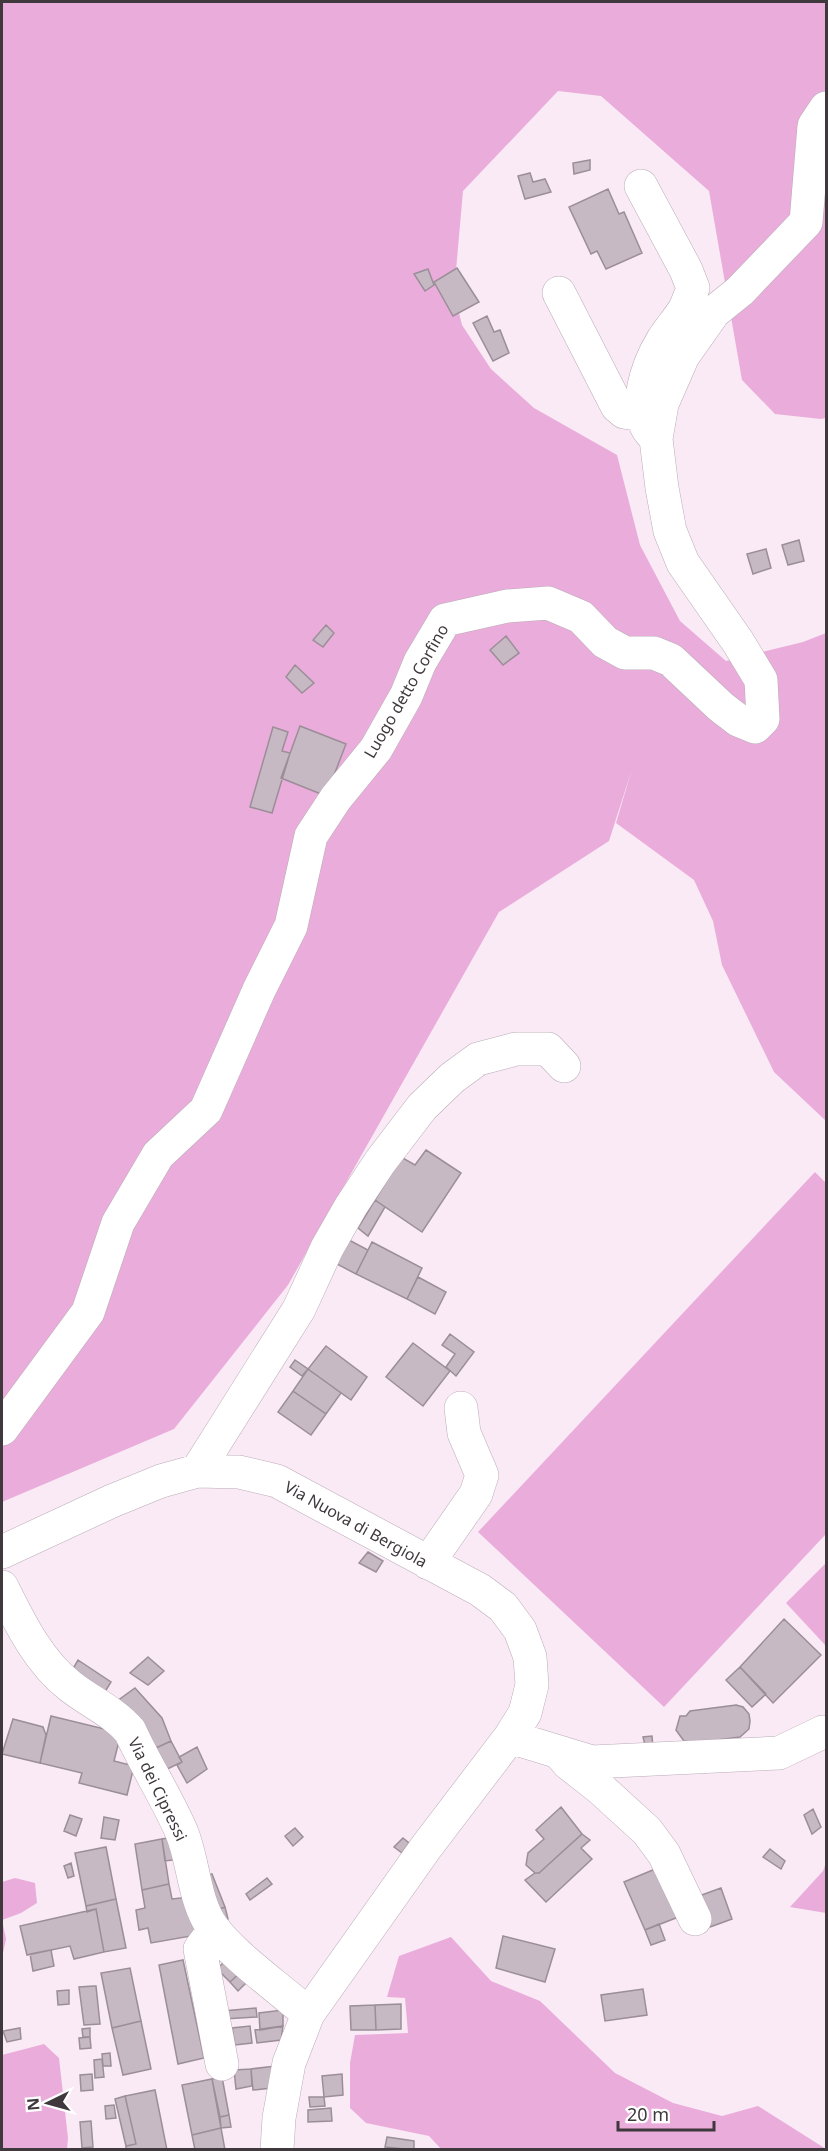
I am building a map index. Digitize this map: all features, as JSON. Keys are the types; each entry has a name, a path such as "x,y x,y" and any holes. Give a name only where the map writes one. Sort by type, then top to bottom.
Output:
{"street":[{"name":"Luogo detto Corfino","path":"2,1429 88,1312 118,1223 158,1155 206,1110 259,990 291,926 311,836 336,798 376,749 406,696 420,662 445,620 507,606 548,603 581,617 605,642 625,653 654,653 671,660 738,720 755,727 763,719 761,680 683,563 670,531 649,427 683,356 714,312 740,291 806,222 814,126 826,108"},
{"path":"641,186 686,270 693,288 685,309 661,343 643,387 641,411 649,427"},
{"path":"559,293 617,406 649,427"},
{"path":"197,1471 300,1309 327,1248 351,1206 380,1161 422,1107 452,1078 478,1059 516,1049 548,1049 564,1066"},
{"path":"428,1563 476,1494 482,1474 464,1433 461,1408"},
{"name":"Via Nuova di Bergiola","path":"2,1552 161,1481 197,1471 239,1472 277,1481 480,1590 503,1607 520,1630 530,1657 532,1685 525,1713 510,1737 427,1846 308,2014 290,2063 279,2118 277,2150"},
{"name":"Via dei Cipressi","path":"2,1587 46,1664 71,1687 98,1703 130,1731 182,1833 193,1866 204,1914 214,1930 308,2014"},
{"path":"510,1737 592,1762 779,1753 823,1732"},
{"path":"559,1752 568,1763 601,1789 647,1831 664,1854 695,1919"},
{"path":"214,1930 200,1949 222,2064"}],"shaded area":[{"path":"2,2 826,2 826,418 775,414 742,380 709,191 601,96 558,91 463,191 454,293 462,325 491,369 534,408 617,455 640,545 680,621 726,661 803,642 826,633 826,1121 774,1072 722,965 713,921 694,880 616,823 632,769 609,841 499,912 288,1285 174,1429 2,1502"},
{"path":"815,1172 826,1183 826,1534 664,1707 478,1532"},
{"path":"826,1563 826,1646 786,1603"},
{"path":"826,1863 826,1913 790,1907 823,1871"},
{"path":"15,1878 35,1883 37,1903 21,1913 2,1920 2,1882"},
{"path":"2,1920 6,1939 2,1958"},
{"path":"451,1937 491,1981 540,2001 615,2073 673,2103 722,2116 758,2106 826,2149 441,2149 429,2136 366,2123 350,2108 350,2063 355,2035 408,2033 405,1998 387,1997 399,1956"},
{"path":"44,2044 59,2058 68,2138 67,2149 2,2149 2,2055"}],"building":[{"path":"590,160 590,170 574,174 573,163"},
{"path":"530,173 533,182 545,179 551,192 525,199 518,176"},
{"path":"608,189 619,214 624,212 642,253 606,269 597,251 591,254 569,207"},
{"path":"457,268 479,302 453,316 434,282"},
{"path":"428,269 434,285 425,291 414,274"},
{"path":"487,316 494,332 500,330 509,353 493,361 473,323"},
{"path":"799,540 804,561 788,565 782,545"},
{"path":"766,549 771,568 753,574 747,554"},
{"path":"326,625 334,633 323,647 313,640"},
{"path":"506,636 519,653 503,665 490,650"},
{"path":"295,665 314,683 302,693 286,677"},
{"path":"300,726 346,744 326,796 281,778"},
{"path":"273,727 288,732 282,751 290,753 272,813 250,807"},
{"path":"426,1150 461,1173 422,1232 375,1200 401,1157 415,1165"},
{"path":"375,1200 385,1207 368,1236 358,1228"},
{"path":"347,1239 368,1250 356,1274 335,1263"},
{"path":"372,1242 422,1268 407,1299 356,1274"},
{"path":"418,1277 446,1292 435,1314 407,1299"},
{"path":"450,1334 474,1352 456,1376 446,1367 455,1354 442,1345"},
{"path":"413,1343 450,1371 423,1406 386,1377"},
{"path":"326,1346 367,1377 351,1400 308,1369"},
{"path":"295,1360 308,1369 302,1376 290,1367"},
{"path":"308,1369 341,1393 326,1414 293,1391"},
{"path":"293,1391 326,1414 311,1435 278,1412"},
{"path":"368,1552 383,1561 376,1572 359,1563"},
{"path":"784,1619 821,1655 773,1703 740,1667"},
{"path":"148,1657 164,1671 148,1685 130,1673"},
{"path":"78,1660 111,1682 100,1700 67,1679"},
{"path":"740,1667 766,1694 752,1707 726,1680"},
{"path":"135,1688 162,1718 171,1741 145,1753 113,1704"},
{"path":"736,1705 743,1707 749,1714 750,1721 749,1729 740,1737 694,1743 684,1741 676,1730 680,1716 686,1716 690,1711"},
{"path":"51,1716 121,1733 114,1761 134,1766 127,1795 79,1783 82,1773 40,1763"},
{"path":"13,1719 43,1727 46,1735 40,1763 2,1754"},
{"path":"652,1736 653,1748 646,1749 643,1737"},
{"path":"171,1741 182,1762 159,1773 145,1753"},
{"path":"197,1747 207,1769 187,1783 177,1765 182,1762 179,1757"},
{"path":"561,1807 582,1834 539,1873 535,1873 526,1865 528,1853 544,1839 536,1830"},
{"path":"813,1809 821,1827 812,1834 804,1815"},
{"path":"70,1815 82,1819 76,1836 64,1831"},
{"path":"104,1817 119,1820 115,1840 101,1838"},
{"path":"295,1828 303,1837 293,1846 285,1836"},
{"path":"582,1834 590,1840 581,1848 592,1859 546,1902 525,1880 539,1873"},
{"path":"175,1837 180,1859 165,1861 162,1839"},
{"path":"403,1838 409,1843 402,1853 394,1847"},
{"path":"162,1839 169,1884 142,1890 135,1844"},
{"path":"106,1847 116,1899 86,1906 75,1853"},
{"path":"770,1849 785,1861 781,1869 763,1857"},
{"path":"71,1863 74,1876 68,1878 64,1866"},
{"path":"660,1867 681,1916 645,1930 624,1882"},
{"path":"212,1874 225,1907 217,1910 203,1877"},
{"path":"267,1878 272,1884 250,1900 246,1894"},
{"path":"169,1884 172,1899 190,1897 197,1935 151,1943 148,1928 139,1930 136,1910 145,1908 142,1890"},
{"path":"721,1888 732,1919 710,1927 699,1896"},
{"path":"116,1899 126,1948 104,1952 96,1909 87,1912 86,1906"},
{"path":"225,1907 228,1919 221,1921 217,1910"},
{"path":"96,1909 104,1952 74,1959 70,1946 27,1955 20,1926"},
{"path":"659,1924 665,1940 651,1945 645,1930"},
{"path":"503,1936 555,1949 545,1982 496,1968"},
{"path":"51,1950 54,1966 33,1971 30,1954"},
{"path":"229,1957 242,1971 230,1982 217,1969"},
{"path":"183,1960 204,2058 178,2064 159,1965"},
{"path":"130,1968 141,2021 112,2028 101,1973"},
{"path":"242,1971 250,1979 238,1991 230,1982"},
{"path":"96,1986 100,2024 84,2025 79,1987"},
{"path":"643,1989 647,2015 605,2021 601,1995"},
{"path":"69,1990 69,2004 58,2005 57,1991"},
{"path":"401,2004 401,2029 376,2030 375,2005"},
{"path":"375,2005 376,2030 351,2030 350,2006"},
{"path":"256,2008 257,2017 224,2019 223,2011"},
{"path":"283,2010 283,2026 260,2030 259,2013"},
{"path":"141,2021 151,2069 123,2075 112,2028"},
{"path":"250,2026 252,2043 235,2045 232,2028"},
{"path":"283,2026 281,2040 257,2043 255,2030"},
{"path":"20,2028 21,2039 7,2042 3,2031"},
{"path":"90,2028 90,2037 83,2037 82,2029"},
{"path":"90,2037 91,2048 80,2049 79,2038"},
{"path":"110,2053 111,2066 103,2066 102,2054"},
{"path":"102,2059 104,2077 95,2078 94,2060"},
{"path":"275,2066 272,2088 253,2090 251,2069"},
{"path":"251,2069 252,2086 236,2089 234,2070"},
{"path":"92,2074 93,2090 81,2091 80,2075"},
{"path":"342,2074 343,2095 324,2097 322,2076"},
{"path":"222,2077 229,2115 220,2117 212,2079"},
{"path":"212,2079 221,2128 192,2135 182,2085"},
{"path":"155,2090 167,2150 126,2150 126,2146 136,2144 125,2096"},
{"path":"125,2096 136,2144 126,2146 115,2099"},
{"path":"309,2097 324,2097 325,2106 310,2107"},
{"path":"114,2105 116,2118 106,2119 105,2106"},
{"path":"331,2108 332,2121 308,2122 308,2110"},
{"path":"229,2115 231,2127 221,2128 220,2117"},
{"path":"91,2121 93,2147 82,2148 80,2122"},
{"path":"221,2128 225,2150 195,2150 192,2135"},
{"path":"387,2137 414,2141 414,2150 385,2147"}]}
